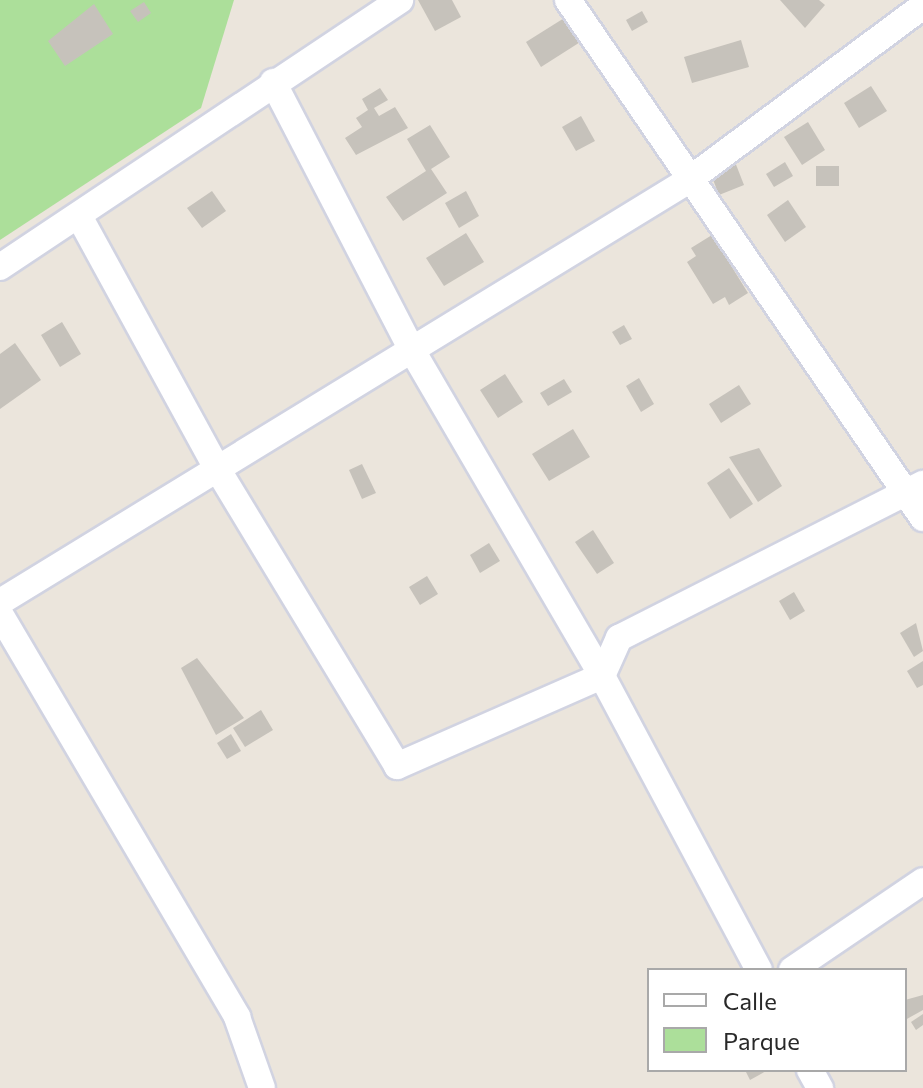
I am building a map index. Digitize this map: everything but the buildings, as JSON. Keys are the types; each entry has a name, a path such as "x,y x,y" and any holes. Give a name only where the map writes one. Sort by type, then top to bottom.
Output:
{"street":[{"path":"0,267 80,218 273,82 400,0"},
{"path":"568,0 686,182 916,488 923,518"},
{"path":"0,602 413,352 686,182 923,6"},
{"path":"273,82 413,352 602,676 758,968"},
{"path":"80,218 218,470 397,766 602,676 619,638 916,488"},
{"path":"0,614 237,1017 262,1088"},
{"path":"795,968 923,881"}],"green space":[{"path":"0,0 234,0 201,108 0,240"}]}
